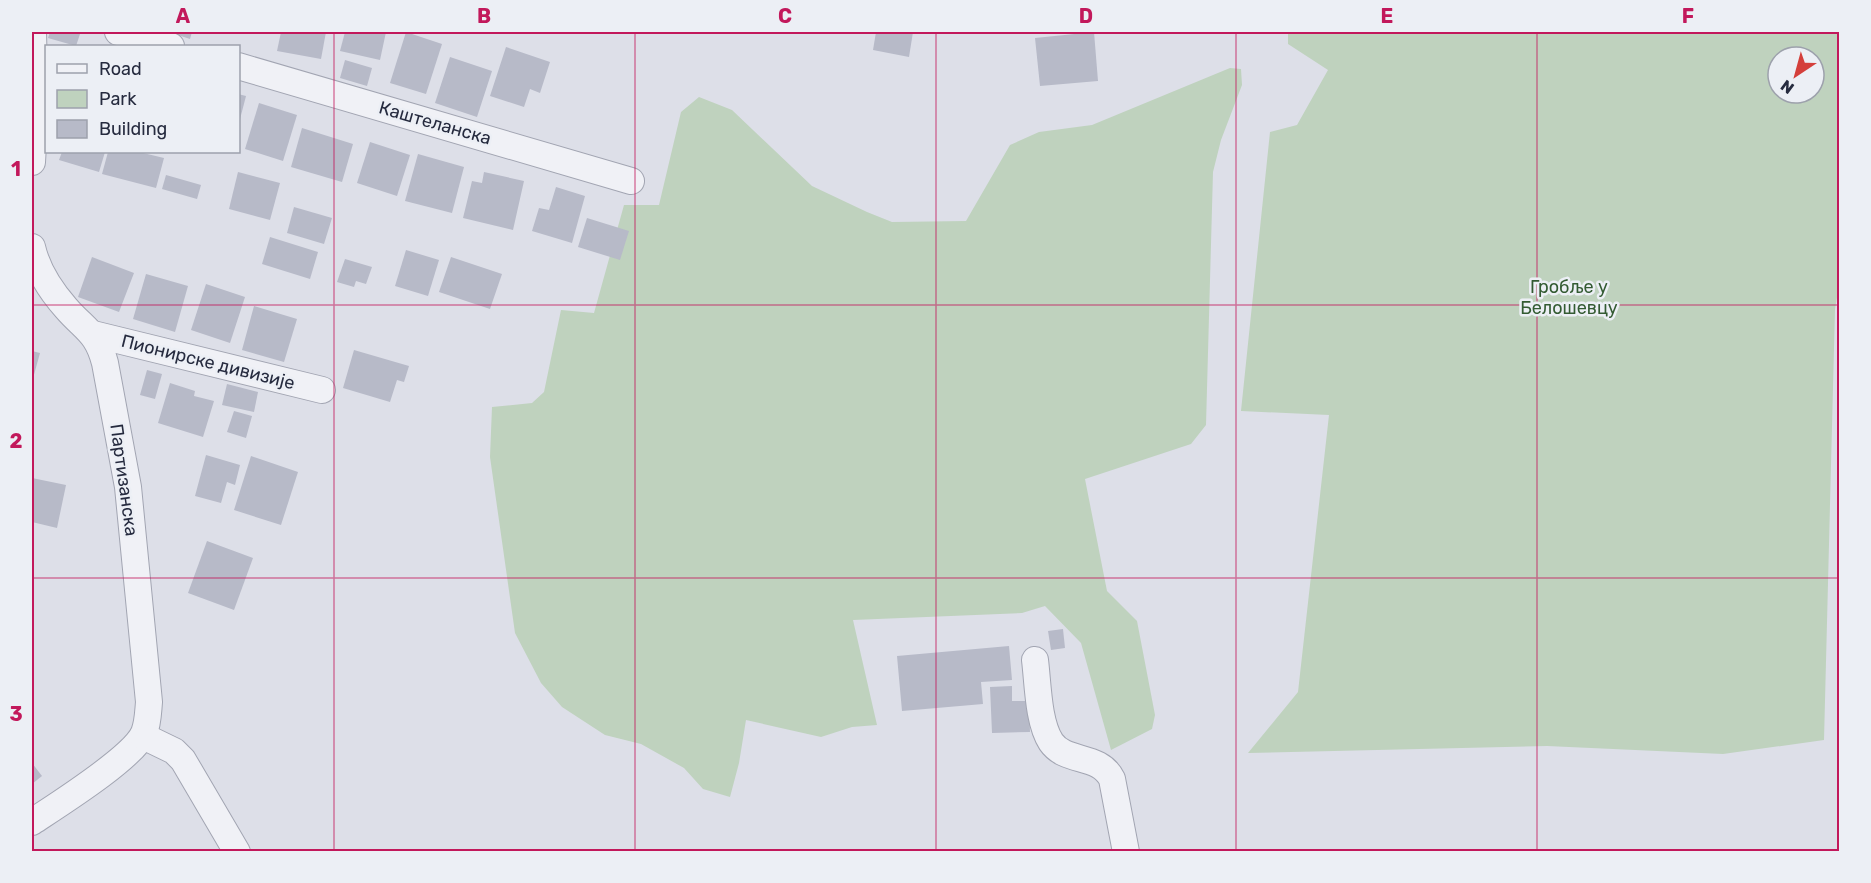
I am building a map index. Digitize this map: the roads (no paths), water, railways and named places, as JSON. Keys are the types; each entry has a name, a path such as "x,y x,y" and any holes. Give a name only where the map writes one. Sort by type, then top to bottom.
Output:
{"street":[{"path":"32,162 35,111 33,32"},
{"path":"118,32 167,45"},
{"name":"Каштеланска","path":"240,67 631,181"},
{"name":"Партизанска","path":"32,247 51,289 67,309 93,334 102,349 128,487 149,702 148,720 143,736"},
{"name":"Пионирске дивизије","path":"93,334 322,390"},
{"path":"1035,660 1044,727 1052,743 1060,752 1100,765 1108,770 1112,779 1126,852"},
{"path":"32,822 70,797 126,754 143,736 174,751 183,760 237,852"}],"park label":[{"name":"Гробље у Белошевцу","path":"1569,297"}]}
